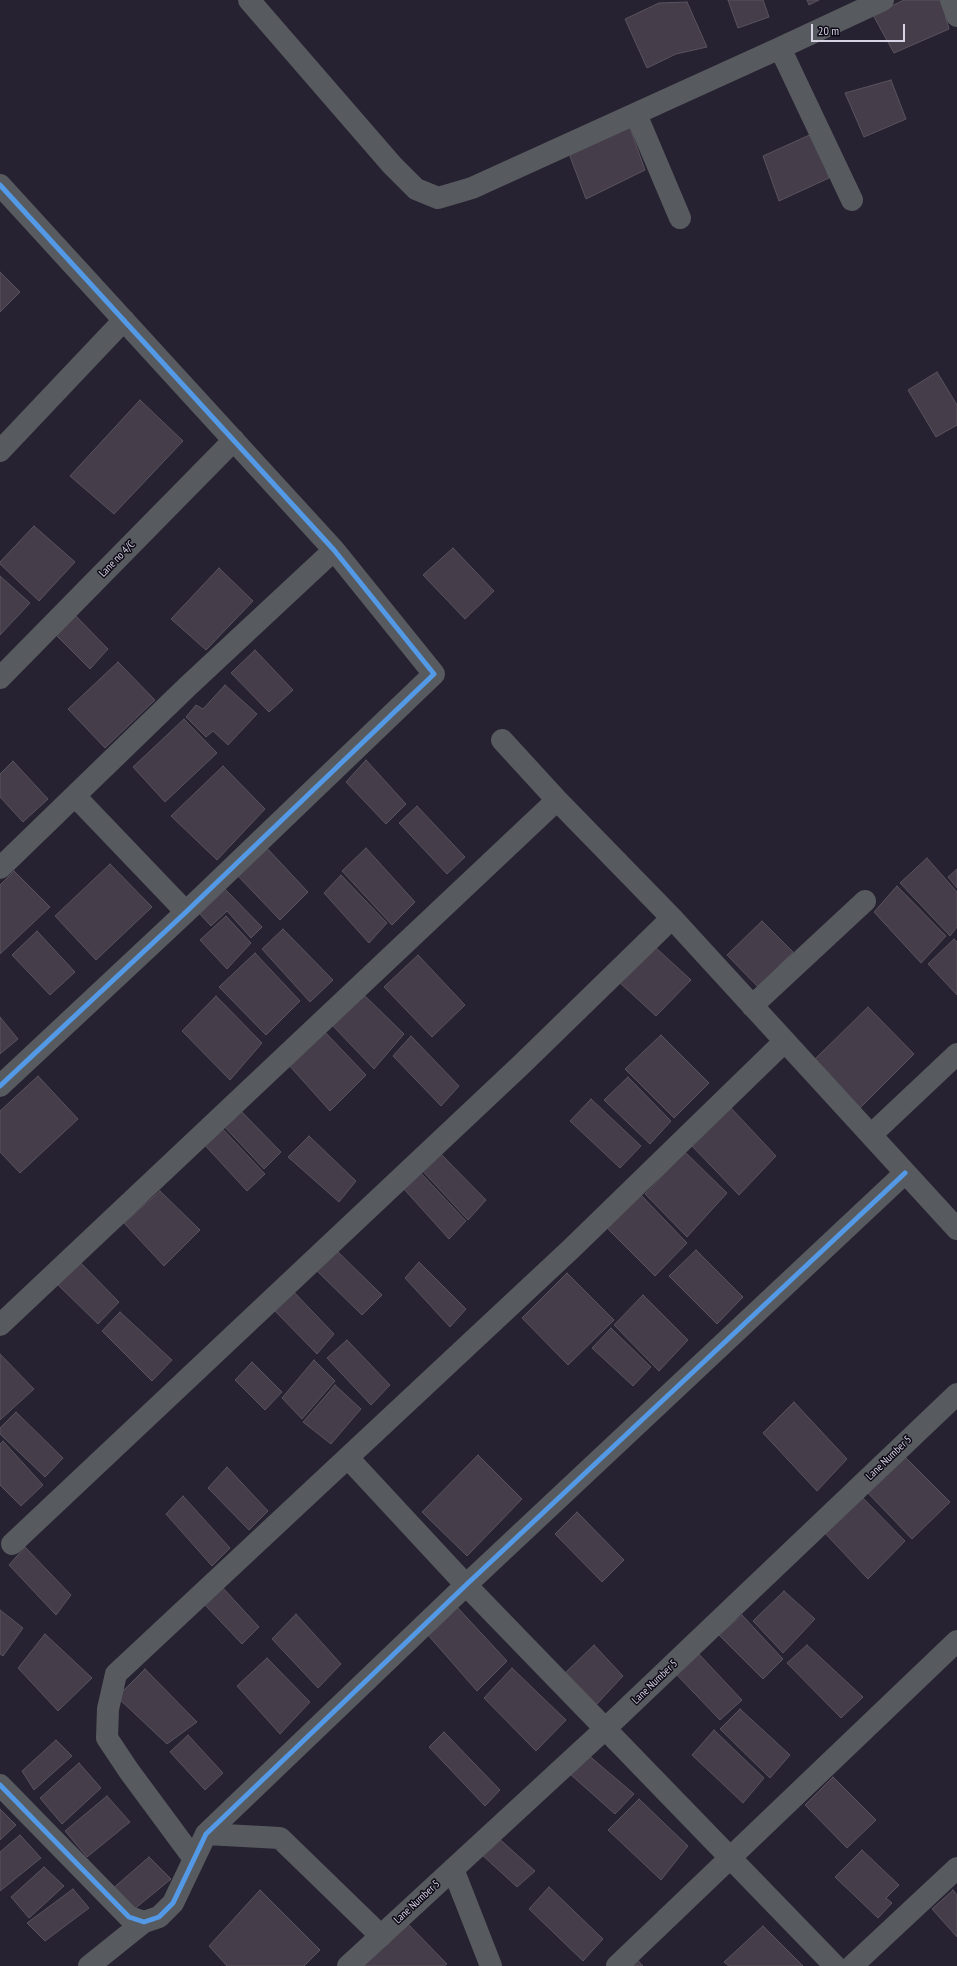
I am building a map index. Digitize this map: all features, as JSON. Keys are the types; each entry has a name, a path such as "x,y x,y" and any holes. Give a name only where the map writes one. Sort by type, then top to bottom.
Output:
{"street":[{"path":"249,0 397,170 416,189 438,198 472,188 883,0"},
{"path":"951,0 957,16"},
{"path":"780,48 852,200"},
{"path":"636,114 680,218"},
{"path":"0,185 334,550 434,674 186,912 0,1086"},
{"path":"0,451 124,320"},
{"name":"Lane no 4/C","path":"0,678 234,440"},
{"path":"0,868 187,687 334,550"},
{"path":"502,740 557,800 672,918 957,1229"},
{"path":"75,796 186,912"},
{"path":"0,1325 557,800"},
{"path":"752,1006 865,902"},
{"path":"12,1544 522,1064 672,918"},
{"path":"194,1859 129,1771 107,1738 108,1709 116,1674 274,1525 348,1459 572,1248 785,1041"},
{"path":"871,1135 957,1054"},
{"path":"89,1966 144,1922 159,1917 173,1903 206,1834 466,1585 905,1172"},
{"name":"Lane Number 5","path":"348,1966 606,1728 957,1394"},
{"path":"348,1459 466,1585 835,1966"},
{"path":"617,1966 957,1641"},
{"path":"0,1785 129,1917 144,1922"},
{"path":"206,1834 280,1838 381,1936"},
{"path":"852,1966 957,1868"},
{"path":"453,1869 491,1966"}],"building":[{"path":"728,0 763,0 769,17 738,28"},
{"path":"807,0 819,0 809,5"},
{"path":"904,0 941,0 949,29 894,53 873,15"},
{"path":"687,2 707,47 676,54 647,68 625,19 659,3"},
{"path":"891,80 906,119 864,137 845,93"},
{"path":"629,125 645,170 586,199 568,151"},
{"path":"814,133 829,178 779,201 763,156"},
{"path":"0,272 20,292 0,312"},
{"path":"937,372 957,405 957,425 936,437 908,390"},
{"path":"140,400 183,441 114,514 70,476"},
{"path":"34,526 75,562 39,601 0,564 0,562"},
{"path":"453,548 494,591 465,619 423,575"},
{"path":"219,568 253,601 206,650 171,619"},
{"path":"0,576 30,603 0,635"},
{"path":"71,611 108,649 90,669 53,632"},
{"path":"255,650 293,690 269,712 231,673"},
{"path":"118,662 155,700 105,748 68,709"},
{"path":"225,685 257,714 228,745 213,731 206,737 186,717 196,705 203,709"},
{"path":"184,719 217,753 165,802 133,767"},
{"path":"366,760 406,804 386,824 346,782"},
{"path":"13,761 48,799 23,822 0,797 0,774"},
{"path":"223,766 265,809 217,860 171,816"},
{"path":"417,806 465,857 447,874 399,823"},
{"path":"265,846 308,892 280,920 236,874"},
{"path":"366,848 415,902 392,925 342,871"},
{"path":"927,858 957,892 957,927 950,936 900,883"},
{"path":"110,864 152,907 96,960 55,916"},
{"path":"957,869 957,888 948,877"},
{"path":"14,871 50,907 0,954 0,885"},
{"path":"341,875 387,923 369,943 324,893"},
{"path":"897,886 946,936 921,963 874,912"},
{"path":"224,888 262,927 251,938 227,911 211,926 198,912"},
{"path":"226,916 251,943 227,969 200,940"},
{"path":"762,921 793,952 758,987 727,955"},
{"path":"283,929 333,980 310,1002 262,949"},
{"path":"37,931 75,972 50,995 12,955"},
{"path":"954,939 957,942 957,995 928,964"},
{"path":"655,947 691,980 656,1016 619,982"},
{"path":"255,953 300,1001 266,1035 219,987"},
{"path":"418,955 465,1005 432,1037 384,987"},
{"path":"362,993 404,1034 374,1069 332,1025"},
{"path":"216,996 262,1043 230,1080 182,1031"},
{"path":"868,1007 914,1054 857,1111 813,1061"},
{"path":"0,1017 18,1039 0,1054"},
{"path":"323,1030 366,1075 330,1111 287,1063"},
{"path":"661,1035 709,1083 674,1118 625,1069"},
{"path":"411,1036 459,1086 441,1106 393,1056"},
{"path":"38,1076 78,1119 20,1173 0,1152 0,1111"},
{"path":"628,1077 671,1121 650,1144 604,1100"},
{"path":"591,1099 641,1146 620,1168 570,1121"},
{"path":"236,1106 281,1152 264,1169 220,1122"},
{"path":"730,1107 776,1156 739,1195 691,1145"},
{"path":"219,1125 265,1174 247,1191 202,1142"},
{"path":"309,1136 356,1181 339,1202 288,1157"},
{"path":"436,1149 486,1200 468,1220 418,1166"},
{"path":"685,1152 727,1193 687,1237 645,1194"},
{"path":"419,1171 466,1221 449,1239 403,1188"},
{"path":"160,1191 200,1230 164,1266 124,1223"},
{"path":"641,1195 687,1243 655,1276 607,1228"},
{"path":"336,1250 382,1295 362,1315 316,1270"},
{"path":"696,1250 743,1297 717,1324 669,1276"},
{"path":"77,1259 119,1302 98,1324 55,1282"},
{"path":"419,1262 466,1309 450,1327 405,1278"},
{"path":"567,1273 614,1320 568,1365 522,1318"},
{"path":"291,1289 334,1334 317,1354 273,1309"},
{"path":"643,1295 688,1340 659,1371 614,1325"},
{"path":"120,1312 172,1360 152,1381 102,1331"},
{"path":"611,1328 651,1367 633,1386 592,1348"},
{"path":"347,1340 390,1385 371,1405 327,1358"},
{"path":"0,1354 34,1389 0,1420"},
{"path":"314,1360 335,1381 302,1419 282,1398"},
{"path":"252,1362 282,1392 265,1410 235,1380"},
{"path":"335,1385 361,1409 331,1444 303,1422"},
{"path":"794,1402 847,1459 817,1491 763,1433"},
{"path":"16,1412 63,1458 45,1477 0,1434 0,1428"},
{"path":"3,1441 43,1485 21,1506 0,1485 0,1444"},
{"path":"478,1455 522,1499 467,1556 422,1512"},
{"path":"903,1455 950,1502 912,1539 866,1491"},
{"path":"227,1467 268,1511 249,1530 208,1488"},
{"path":"860,1495 905,1541 868,1579 823,1531"},
{"path":"183,1496 230,1548 212,1566 166,1514"},
{"path":"577,1512 624,1560 602,1582 555,1534"},
{"path":"25,1547 71,1595 56,1615 9,1565"},
{"path":"223,1588 259,1627 242,1644 205,1605"},
{"path":"784,1591 815,1619 783,1653 753,1621"},
{"path":"457,1607 507,1661 477,1691 428,1635"},
{"path":"0,1610 23,1628 3,1656 0,1654"},
{"path":"296,1614 341,1664 318,1688 272,1639"},
{"path":"742,1615 783,1659 763,1679 719,1635"},
{"path":"45,1634 92,1678 58,1711 18,1668"},
{"path":"594,1645 623,1676 595,1706 563,1675"},
{"path":"807,1645 863,1697 841,1718 787,1663"},
{"path":"696,1651 742,1700 720,1720 674,1672"},
{"path":"267,1658 310,1702 280,1734 237,1686"},
{"path":"512,1668 566,1720 536,1751 484,1698"},
{"path":"145,1669 197,1722 167,1744 117,1697"},
{"path":"740,1709 790,1755 770,1778 720,1729"},
{"path":"714,1730 764,1778 743,1803 692,1755"},
{"path":"444,1732 500,1790 485,1806 429,1747"},
{"path":"188,1735 223,1773 205,1790 170,1752"},
{"path":"56,1740 72,1756 34,1790 22,1771"},
{"path":"587,1754 634,1794 615,1814 570,1774"},
{"path":"79,1763 101,1788 62,1824 40,1798"},
{"path":"833,1777 876,1820 847,1848 805,1805"},
{"path":"107,1796 130,1822 87,1857 65,1831"},
{"path":"639,1799 688,1846 661,1880 608,1830"},
{"path":"0,1809 16,1825 0,1840"},
{"path":"20,1835 41,1858 0,1891 0,1852"},
{"path":"496,1836 535,1871 517,1887 480,1853"},
{"path":"862,1850 899,1885 886,1898 892,1903 878,1918 835,1877"},
{"path":"149,1857 171,1879 132,1911 110,1891"},
{"path":"44,1867 64,1886 29,1918 11,1897"},
{"path":"549,1887 603,1939 583,1961 529,1909"},
{"path":"73,1889 89,1908 45,1941 27,1923"},
{"path":"260,1890 320,1950 304,1966 227,1966 209,1946"},
{"path":"953,1890 957,1895 957,1937 932,1909"},
{"path":"406,1922 447,1964 444,1966 358,1966"},
{"path":"763,1926 803,1966 729,1966 724,1962"},
{"path":"633,1955 643,1966 621,1966"}],"cycle path":[{"path":"0,185 334,550 434,674 186,912 0,1086"},
{"path":"0,1785 129,1917 144,1922 159,1917 173,1903 206,1834 466,1585 905,1173"}]}
